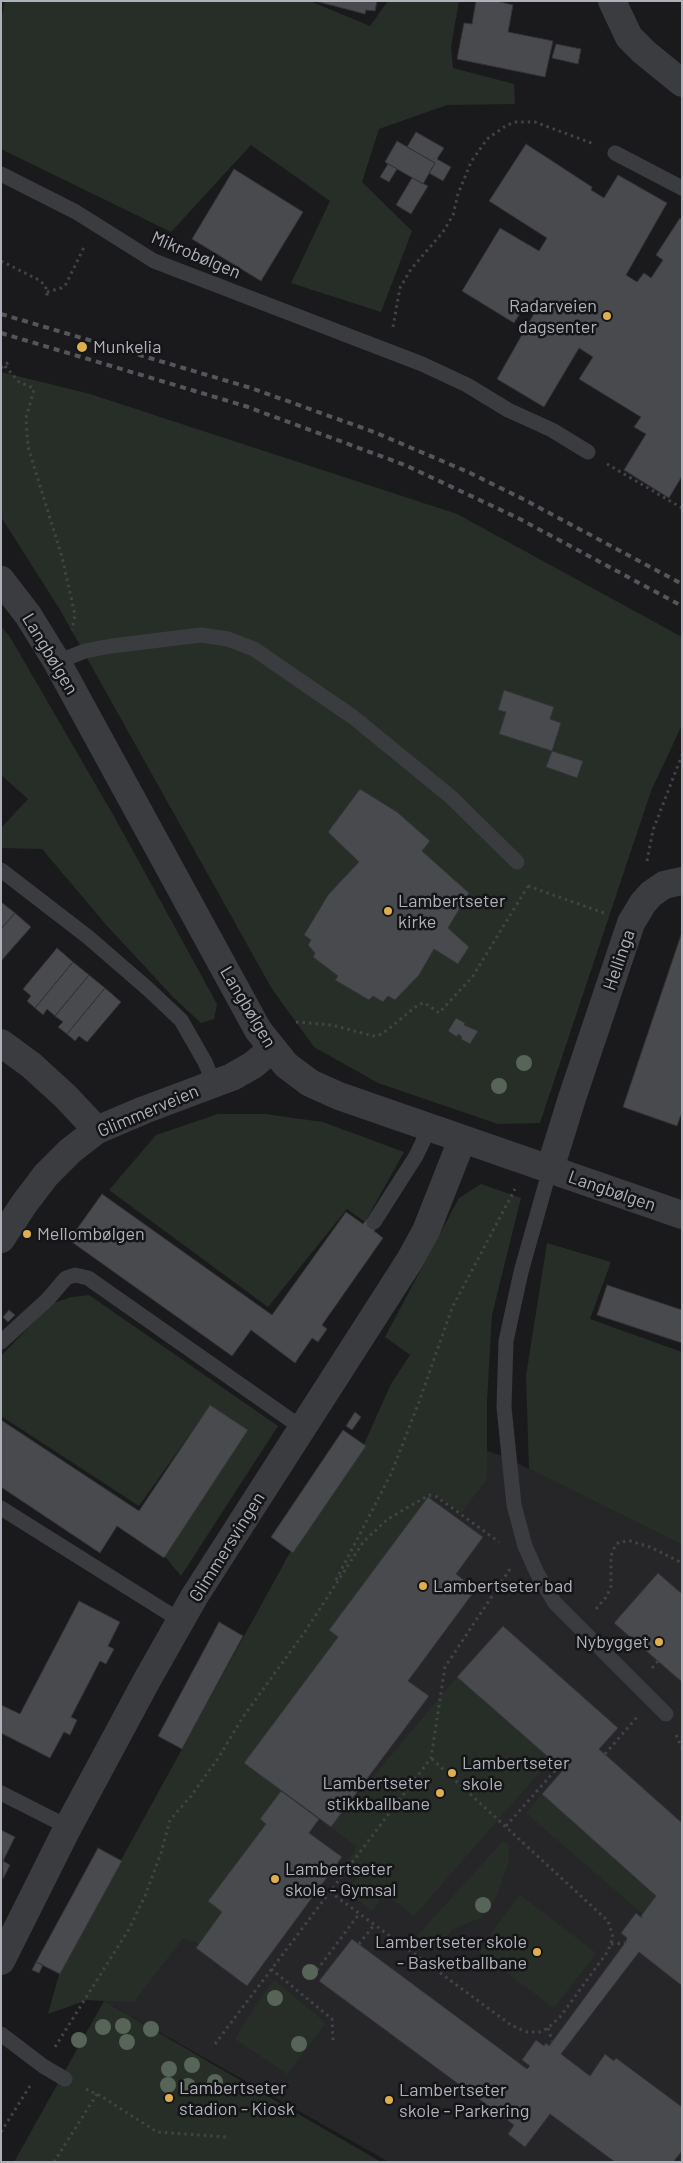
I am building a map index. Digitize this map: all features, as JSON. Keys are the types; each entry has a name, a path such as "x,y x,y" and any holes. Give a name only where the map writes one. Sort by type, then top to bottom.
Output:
{"street":[{"path":"612,1 630,38 682,83"},
{"name":"Langbølgen","path":"1,580 28,615 57,662 254,1023 272,1049 296,1074 310,1083 429,1129 682,1215"},
{"path":"651,894 664,885 682,881"},
{"name":"Hellinga","path":"550,1169 631,923 651,894"},
{"path":"1,1043 65,1096 97,1130"},
{"name":"Glimmerveien","path":"1,1239 46,1175 70,1151 97,1130 232,1077 253,1065 272,1049"},
{"name":"Glimmersvingen","path":"1,1961 68,1827 181,1621 410,1260 426,1231 462,1140"}],"lane":[{"path":"615,153 682,188"},
{"name":"Mikrobølgen","path":"1,174 76,212 154,262 422,364 467,385 508,410 552,430 588,452"},
{"path":"57,662 85,652 111,646 201,635 228,639 254,648 353,717 451,797 518,862"},
{"path":"1,870 148,988 181,1020 205,1062 214,1084"},
{"path":"374,1222 416,1156 429,1129"},
{"path":"550,1169 521,1272 506,1341 504,1407 514,1505 522,1551 555,1603 666,1714"},
{"path":"1,1342 48,1299 66,1278 75,1275 88,1278 302,1428"},
{"path":"1,1508 181,1621"},
{"path":"1,1793 68,1827"},
{"path":"1,2034 43,2066 65,2079"}],"path":[{"path":"388,351 400,288 411,269 444,232 453,215 458,194 471,162 487,139 507,125 516,122 535,122 615,153"},
{"path":"47,292 61,288 67,282 95,224"},
{"path":"1,261 37,279 44,285 47,292 46,300"},
{"path":"10,361 3,367 19,382 34,390 26,418 28,447 62,556 75,614 71,631"},
{"path":"588,452 682,508"},
{"path":"651,894 646,874 653,830 682,755"},
{"path":"518,862 528,886 631,923"},
{"path":"296,1022 332,1024 373,1036 387,1030 418,1004 425,1003 439,1013 473,976 528,886"},
{"path":"327,1597 391,1474 452,1308 515,1188"},
{"path":"1,2132 129,1929 145,1896 161,1853 170,1820 191,1796 219,1757 243,1717 304,1633 364,1541 388,1520 429,1495 437,1497 522,1551 445,1667 431,1758 215,2044"},
{"path":"578,1628 607,1596 611,1586 612,1550 619,1542 630,1541 650,1546 682,1563"},
{"path":"605,1754 652,1701"},
{"path":"330,1892 511,2025 527,2032 540,2032 548,2028 560,2016 611,1944 612,1930 600,1912 431,1758"},
{"path":"506,1826 559,1766"},
{"path":"317,1970 360,1914"},
{"path":"359,1944 374,1925"},
{"path":"611,1944 625,1943"},
{"path":"271,1970 332,2019 333,2040"},
{"path":"548,2028 552,2041"},
{"path":"65,2079 98,2094 157,2132 227,2137"},
{"path":"54,2162 98,2094"}],"shaded area":[{"path":"5,1 310,1 370,26 388,1 459,1 451,47 453,68 514,84 515,104 447,105 379,129 362,182 412,231 381,312 291,283 330,201 251,145 171,232 1,149 1,20"},
{"path":"1,372 90,394 457,514 682,637 682,725 651,791 540,1123 498,1124 378,1083 314,1047 272,989 59,608 1,517"},
{"path":"1,626 10,637 115,818 217,1004 214,1019 201,1023 174,998 108,927 42,849 1,848 1,828 28,799 1,775"},
{"path":"218,1114 265,1114 323,1122 404,1152 365,1222 347,1209 268,1307 109,1190 156,1135"},
{"path":"481,1184 521,1198 492,1315 487,1401 487,1479 461,1513 434,1494 333,1628 343,1636 290,1793 209,1900 224,1912 199,1944 183,1938 134,2002 87,2000 48,2014 60,1971 293,1547 364,1444 391,1384 410,1355 385,1337 459,1198"},
{"path":"547,1243 611,1262 590,1319 682,1352 682,1545 529,1469 526,1376"},
{"path":"89,1295 278,1426 181,1576 162,1553 210,1406 139,1506 1,1416 1,1356 51,1304 72,1297"},
{"name":"Lambertseter skole","path":"407,1421 507,1458 682,1545 682,2162 389,2162 104,2001"},
{"name":"Lambertseter stikkballbane","path":"457,1677 551,1759 414,1916 385,1894 372,1911 347,1891 359,1875 344,1865 357,1847 331,1827"},
{"path":"542,1794 656,1896 643,1914 526,1813"},
{"path":"503,1841 508,1844 509,1861 498,1893 490,1907 480,1918 452,1930 442,1943 429,1945 417,1936"},
{"name":"Lambertseter skole - Basketballbane","path":"520,1895 596,1953 554,2008 478,1951"},
{"path":"274,1980 326,2023 287,2074 235,2039"},
{"path":"104,2001 381,2162 14,2162"}],"building":[{"path":"315,1 377,1 375,11 366,10 365,14"},
{"path":"476,1 496,1 513,5 508,32 553,41 545,77 457,59 464,23 472,24"},
{"path":"556,44 581,49 578,64 552,58"},
{"path":"416,132 444,148 437,159 451,167 443,181 429,173 435,163 407,147"},
{"path":"397,141 435,163 423,184 385,162"},
{"name":"Radarveien dagsenter","path":"526,144 592,187 591,190 604,198 618,175 667,203 626,275 637,282 644,273 651,278 663,260 656,255 680,218 682,220 682,476 669,498 624,470 646,434 634,427 641,417 579,379 593,357 579,348 544,407 497,379 536,310 526,304 514,323 462,291 500,228 539,251 547,238 489,201"},
{"path":"388,164 397,169 389,182 380,177"},
{"path":"234,169 303,212 261,281 192,239"},
{"path":"412,178 428,186 411,214 396,205"},
{"path":"504,690 554,707 550,719 561,723 552,751 499,734 506,712 498,710"},
{"path":"552,751 583,761 577,778 546,767"},
{"name":"Lambertseter kirke","path":"360,789 397,812 430,841 422,851 469,893 448,928 469,947 458,964 434,949 419,975 395,1000 388,996 383,1002 373,996 369,1000 335,980 338,976 313,957 315,953 308,945 311,940 304,935 328,895 359,862 328,832"},
{"path":"1,902 15,913 1,929"},
{"path":"15,913 31,927 1,961 1,929"},
{"path":"682,932 682,1112 677,1126 623,1107"},
{"path":"57,948 73,962 35,1008 27,1001 31,996 23,989"},
{"path":"73,962 89,975 55,1016 47,1009 43,1015 35,1008"},
{"path":"89,975 105,988 67,1034 58,1027 63,1022 55,1016"},
{"path":"105,988 121,1002 87,1042 79,1036 75,1041 67,1034"},
{"path":"456,1018 465,1023 464,1025 478,1031 470,1044 461,1039 462,1037 458,1034 457,1037 448,1031"},
{"path":"102,1194 272,1315 346,1212 363,1224 367,1219 377,1226 374,1231 383,1238 322,1325 327,1329 318,1342 312,1338 295,1363 251,1330 232,1356 69,1240"},
{"path":"607,1285 682,1310 682,1343 597,1315"},
{"path":"9,1310 15,1315 8,1322 3,1317"},
{"path":"210,1405 248,1430 164,1558 117,1526 100,1553 1,1487 1,1420 139,1511"},
{"path":"355,1412 361,1417 352,1430 346,1426"},
{"path":"343,1430 366,1446 293,1553 271,1537"},
{"path":"428,1497 483,1537 456,1574 476,1589 408,1681 429,1696 331,1827 244,1763 338,1637 329,1630"},
{"name":"Nybygget","path":"658,1573 682,1594 682,1682 614,1623"},
{"path":"79,1601 120,1622 108,1646 114,1649 106,1664 100,1661 71,1717 77,1720 70,1735 64,1732 50,1758 1,1733 1,1705 20,1714"},
{"path":"219,1622 243,1636 182,1749 158,1736"},
{"path":"503,1626 618,1728 599,1749 682,1823 681,1985 639,1952 561,2054 590,2076 605,2054 614,2061 616,2058 682,2107 682,2151 673,2162 615,2162 550,2114 525,2147 508,2134 514,2125 319,1981 352,1939 527,2069 530,2066 522,2060 536,2040 544,2046 546,2043 549,2046 625,1943 627,1938 621,1933 636,1913 642,1918 641,1916 656,1896 542,1794 563,1770 457,1677"},
{"name":"Lambertseter skole - Gymsal","path":"281,1791 319,1819 309,1833 342,1857 247,1986 196,1948 222,1912 208,1901 266,1824 260,1819"},
{"path":"1,1830 15,1837 3,1861 10,1865 3,1879"},
{"path":"98,1848 122,1861 60,1974 36,1962"},
{"path":"36,1962 43,1965 39,1973 32,1970"}],"railway":[{"path":"1,314 251,388 374,432 468,472 525,500 682,584"},
{"path":"1,333 245,406 405,465 518,518 682,606"}],"place":[{"name":"Radarveien dagsenter","path":"607,316"},
{"name":"Munkelia","path":"82,347"},
{"name":"Lambertseter kirke","path":"388,911"},
{"name":"Mellombølgen","path":"27,1234"},
{"name":"Lambertseter bad","path":"423,1586"},
{"name":"Nybygget","path":"659,1642"},
{"name":"Lambertseter skole","path":"452,1773"},
{"name":"Lambertseter stikkballbane","path":"440,1793"},
{"name":"Lambertseter skole - Gymsal","path":"275,1879"},
{"name":"Lambertseter skole - Basketballbane","path":"537,1952"},
{"name":"Lambertseter stadion - Kiosk","path":"169,2098"},
{"name":"Lambertseter skole - Parkering","path":"389,2100"}]}
